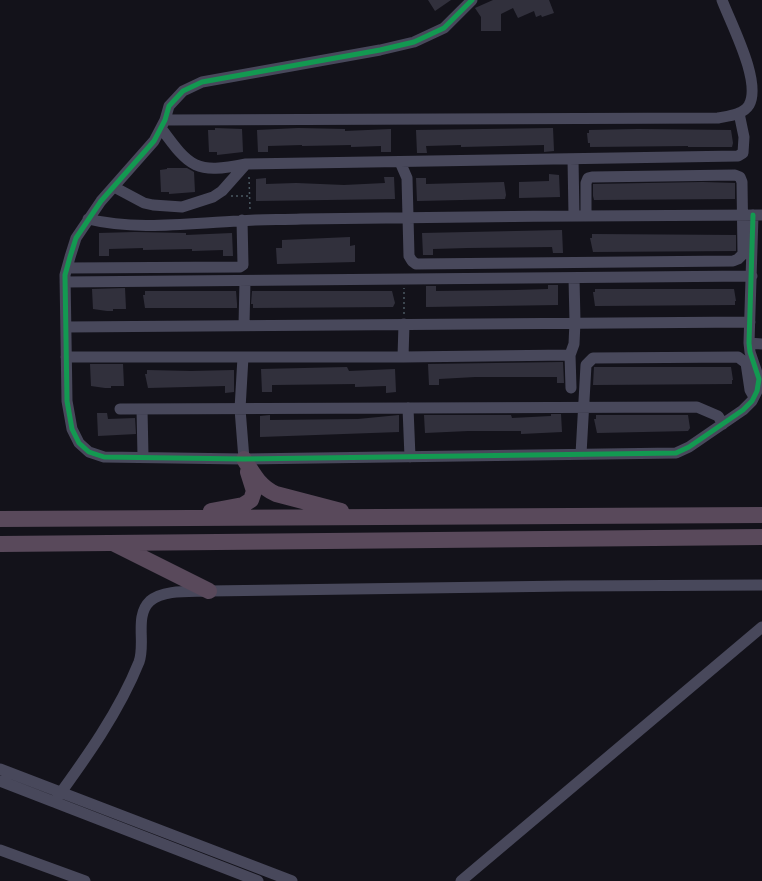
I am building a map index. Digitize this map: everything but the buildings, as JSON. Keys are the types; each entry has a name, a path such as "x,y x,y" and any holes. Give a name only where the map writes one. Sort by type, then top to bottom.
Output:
{"highway":[{"path":"244,459 257,481 267,490 276,494 366,517"},
{"path":"174,518 243,505 250,500 254,491 244,459"},
{"path":"0,520 762,515"},
{"path":"0,544 762,537"},
{"path":"112,543 209,591"}],"street":[{"path":"472,0 444,28 414,42 380,50 202,82 183,91 169,106 163,124 154,141 88,219 76,238 67,268 65,282 67,401 72,429 79,443 89,452 104,457 143,456 244,459 680,452 743,410 756,397 759,379 750,352 752,215 742,182 740,177 734,175 592,177 588,178 586,183 586,215"},
{"path":"163,124 718,118 738,113 749,107 753,96 753,80 748,63 722,0"},
{"path":"163,124 180,155 193,164 208,169 246,164 738,156 742,153 744,137 738,113"},
{"path":"573,159 574,215"},
{"path":"400,162 407,178 409,256 412,262 416,264 733,261 738,259 743,254 752,215"},
{"path":"114,187 144,203 182,207 213,197 222,191 246,164"},
{"path":"88,219 110,224 182,225 246,220 574,215 752,215"},
{"path":"67,268 240,267 243,265 246,220"},
{"path":"65,282 752,276"},
{"path":"571,388 570,355 574,344 575,322 574,278"},
{"path":"244,325 245,281"},
{"path":"66,327 575,322 750,322"},
{"path":"403,357 404,324"},
{"path":"750,344 762,344"},
{"path":"66,357 403,357 570,355"},
{"path":"243,357 240,409 244,459"},
{"path":"581,454 586,365 590,360 596,357 738,357 746,363 750,390 756,397"},
{"path":"120,409 697,407 718,416 723,424"},
{"path":"408,408 410,457"},
{"path":"142,409 143,456"},
{"path":"54,802 117,708 142,652 142,617 151,600 162,594 209,591 762,585"},
{"path":"461,881 762,627"},
{"path":"0,769 292,881"},
{"path":"0,781 258,881"},
{"path":"0,850 85,881"}],"path":[{"path":"246,220 249,178"},
{"path":"404,280 404,324"}],"cycle path":[{"path":"472,0 444,28 414,42 380,50 202,82 183,91 169,106 165,120 154,141 101,201 76,238 65,275 67,401 72,429 79,443 89,452 104,457 244,459 676,453 689,447 743,410 752,401 757,391 759,379 750,352 749,343 753,215"}]}
